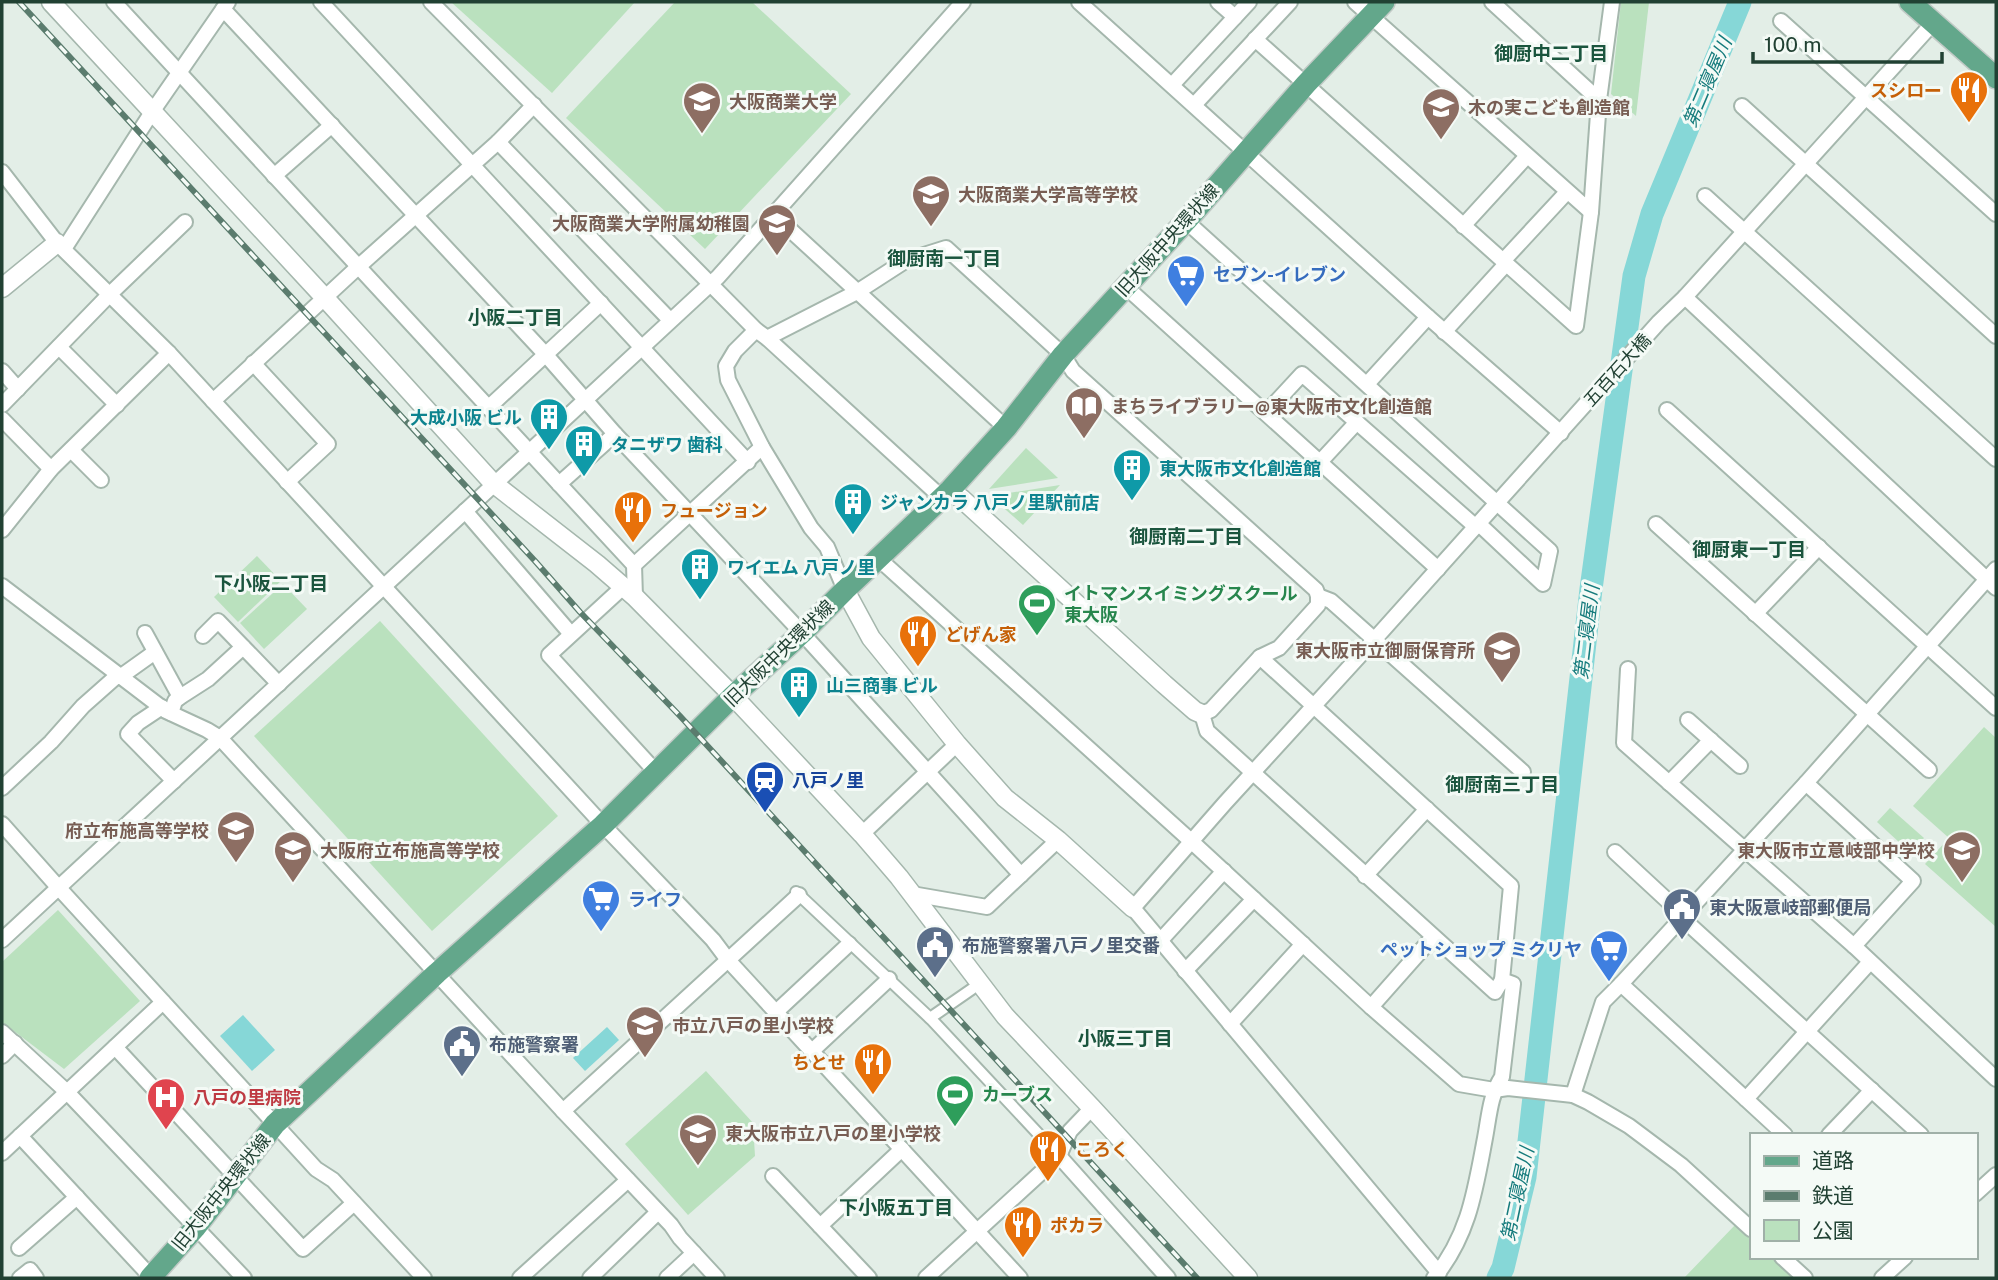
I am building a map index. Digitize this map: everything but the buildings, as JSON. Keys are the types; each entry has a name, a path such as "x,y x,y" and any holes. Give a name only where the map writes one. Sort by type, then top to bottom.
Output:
{"main road":[{"path":"1910,2 1996,78"},
{"name":"旧大阪中央環状線","path":"151,1278 195,1228 275,1124 436,973 603,825 733,696 946,494 1006,428 1063,355 1186,221 1370,7"}],"street":[{"path":"51,2 494,483 629,592 733,696 862,834 912,894 1004,1016 1248,1278"},
{"path":"114,2 634,565"},
{"path":"321,2 747,462"},
{"path":"431,2 761,334 946,494 962,499 1195,711 1202,714 1211,710 1260,657 1279,648 1318,605 1316,590 1073,371 1063,355 946,248 905,261 857,292 761,334 734,351 726,366 728,380 762,447 811,528 827,547 845,590 871,638 957,744 1005,798 1058,840 1133,908 1436,1275 1450,1256 1466,1224 1501,1089 1513,984 1502,980"},
{"path":"2,940 709,284 774,215 963,2"},
{"path":"1079,2 1444,332 1560,433"},
{"path":"1218,2 1235,18"},
{"path":"1172,85 1249,2"},
{"path":"1194,105 1290,2"},
{"path":"1492,2 1599,100"},
{"path":"1255,39 1576,326 1591,212 1599,100 1612,2"},
{"path":"4,283 61,246 226,5 332,125 546,355 615,434 802,633 1021,875"},
{"path":"1370,7 1527,156 1591,212"},
{"path":"1781,21 1996,214"},
{"name":"五百石大橋","path":"1133,908 1659,322 1685,297 1934,22"},
{"path":"213,401 498,142 534,106"},
{"path":"1742,106 1996,336"},
{"path":"274,176 332,125"},
{"path":"498,142 670,320"},
{"path":"1463,226 1527,156"},
{"path":"2,172 61,246 169,353 603,825 713,940 728,960 1020,1278"},
{"path":"1444,332 1567,192"},
{"path":"1705,196 1996,459"},
{"path":"774,215 1006,428"},
{"path":"1186,221 1550,551 1543,584 1302,374 1266,413"},
{"path":"2,405 110,294 185,222"},
{"path":"1126,287 1438,569"},
{"path":"1573,1095 1603,1002 1806,783 1865,714 1993,579 1685,297"},
{"path":"488,408 601,303"},
{"path":"1367,384 1428,317"},
{"path":"59,346 117,405"},
{"path":"2,530 51,469 169,353"},
{"path":"253,363 328,444 287,482"},
{"path":"2,371 19,389"},
{"path":"1667,410 1996,708"},
{"path":"2,419 51,469"},
{"path":"1320,462 1357,422"},
{"path":"559,484 615,434"},
{"path":"656,772 549,655 571,634 629,592 634,565 762,447"},
{"path":"71,450 101,480"},
{"path":"465,511 571,634"},
{"path":"1656,524 1929,770"},
{"path":"1755,614 1819,547"},
{"path":"879,559 1459,1084 1573,1095 1588,1102 1629,1126 1681,1165 1750,1228"},
{"path":"2,586 167,710 220,738 717,1278"},
{"path":"1318,596 1331,601 1523,772"},
{"path":"203,636 218,621 279,684"},
{"path":"145,633 180,697"},
{"path":"174,781 128,734 138,723 167,710 180,697 208,679 243,647"},
{"path":"2,788 51,742 83,706 119,676 155,652"},
{"path":"1202,714 1207,731 1495,992 1502,980 1511,886 1260,657"},
{"path":"1628,668 1624,743 1854,946 1996,1079"},
{"path":"1688,720 1740,766"},
{"path":"1669,783 1711,740"},
{"path":"862,834 957,744"},
{"path":"1806,783 1913,881 1854,946"},
{"path":"1365,876 1427,809"},
{"path":"2,824 275,1124 317,1169 333,1180 424,1278"},
{"path":"912,894 987,907 1058,840"},
{"path":"1615,852 1919,1133"},
{"path":"1160,940 1224,871"},
{"path":"563,1111 797,893 930,1018 1168,1278"},
{"path":"1185,971 1254,899"},
{"path":"1371,1007 1433,937"},
{"path":"776,1012 849,944"},
{"path":"1230,1024 1303,944"},
{"path":"1746,1099 1870,962"},
{"path":"811,1051 889,979"},
{"path":"1621,984 1783,1133"},
{"path":"930,1018 972,989"},
{"path":"2,1153 163,1002"},
{"path":"2,1032 67,1092 244,1278"},
{"path":"2,1056 15,1043"},
{"path":"115,1047 303,1249 354,1203"},
{"path":"1831,1133 1872,1090"},
{"path":"926,1278 1059,1156 1070,1131 1092,1108"},
{"path":"20,1136 151,1278"},
{"path":"820,1226 902,1149"},
{"path":"772,1175 866,1278"},
{"path":"1977,1190 1996,1175"},
{"path":"520,1278 628,1180"},
{"path":"19,1248 77,1197"},
{"path":"590,1278 658,1212"},
{"path":"667,1278 694,1253"},
{"path":"1784,1259 1805,1278"},
{"path":"1882,1278 1903,1259"},
{"path":"20,1278 30,1270 36,1278"}],"green space":[{"path":"451,2 635,2 552,93"},
{"path":"675,2 752,2 851,94 705,249 566,118"},
{"path":"1621,2 1649,2 1636,116 1611,94"},
{"path":"1026,448 1058,478 989,489"},
{"path":"1060,485 1023,525 990,496"},
{"path":"257,556 281,581 238,622 214,597"},
{"path":"283,584 307,609 264,649 240,623"},
{"path":"380,621 558,816 432,931 254,736"},
{"name":"東大阪市立意岐部中学校","path":"1984,727 1996,738 1996,927 1925,864 1949,838 1913,806"},
{"path":"1890,808 1924,838 1911,853 1877,822"},
{"path":"58,910 140,1001 64,1069 2,1022 2,962"},
{"path":"706,1071 753,1123 755,1156 688,1215 625,1144"},
{"path":"1736,1224 1750,1237 1750,1259 1775,1259 1797,1278 1684,1278"}],"water":[{"path":"243,1015 275,1050 252,1071 220,1036"},
{"path":"607,1027 619,1040 585,1071 573,1058"}],"waterway":[{"name":"第二寝屋川","path":"1498,1278 1503,1268 1525,1177 1591,589 1634,276 1652,214 1740,2"}],"railway":[{"path":"19,2 1197,1278"}],"place":[{"name":"スシロー","path":"1969,124"},
{"name":"大阪商業大学","path":"702,135"},
{"name":"木の実こども創造館","path":"1441,141"},
{"name":"大阪商業大学高等学校","path":"931,228"},
{"name":"大阪商業大学附属幼稚園","path":"777,257"},
{"name":"セブン-イレブン","path":"1186,308"},
{"name":"まちライブラリー@東大阪市文化創造館","path":"1084,440"},
{"name":"大成小阪 ビル","path":"549,451"},
{"name":"タニザワ 歯科","path":"584,478"},
{"name":"東大阪市文化創造館","path":"1132,502"},
{"name":"ジャンカラ 八戸ノ里駅前店","path":"853,536"},
{"name":"フュージョン","path":"633,544"},
{"name":"ワイエム 八戸ノ里","path":"700,601"},
{"name":"イトマンスイミングスクール 東大阪","path":"1037,637"},
{"name":"どげん家","path":"918,668"},
{"name":"東大阪市立御厨保育所","path":"1502,684"},
{"name":"山三商事 ビル","path":"799,719"},
{"name":"八戸ノ里","path":"765,814"},
{"name":"府立布施高等学校","path":"236,864"},
{"name":"大阪府立布施高等学校","path":"293,884"},
{"name":"東大阪市立意岐部中学校","path":"1962,884"},
{"name":"ライフ","path":"601,933"},
{"name":"東大阪意岐部郵便局","path":"1682,941"},
{"name":"布施警察署八戸ノ里交番","path":"935,979"},
{"name":"ペットショップ ミクリヤ","path":"1609,983"},
{"name":"市立八戸の里小学校","path":"645,1059"},
{"name":"布施警察署","path":"462,1078"},
{"name":"ちとせ","path":"873,1096"},
{"name":"カーブス","path":"955,1128"},
{"name":"八戸の里病院","path":"166,1131"},
{"name":"東大阪市立八戸の里小学校","path":"698,1167"},
{"name":"ころく","path":"1048,1183"},
{"name":"ポカラ","path":"1023,1259"}],"district":[{"name":"御厨中二丁目","path":"1551,53"},
{"name":"御厨南一丁目","path":"944,258"},
{"name":"小阪二丁目","path":"515,317"},
{"name":"御厨南二丁目","path":"1186,536"},
{"name":"御厨東一丁目","path":"1749,549"},
{"name":"下小阪二丁目","path":"271,583"},
{"name":"御厨南三丁目","path":"1502,784"},
{"name":"小阪三丁目","path":"1125,1038"},
{"name":"下小阪五丁目","path":"896,1207"}]}
